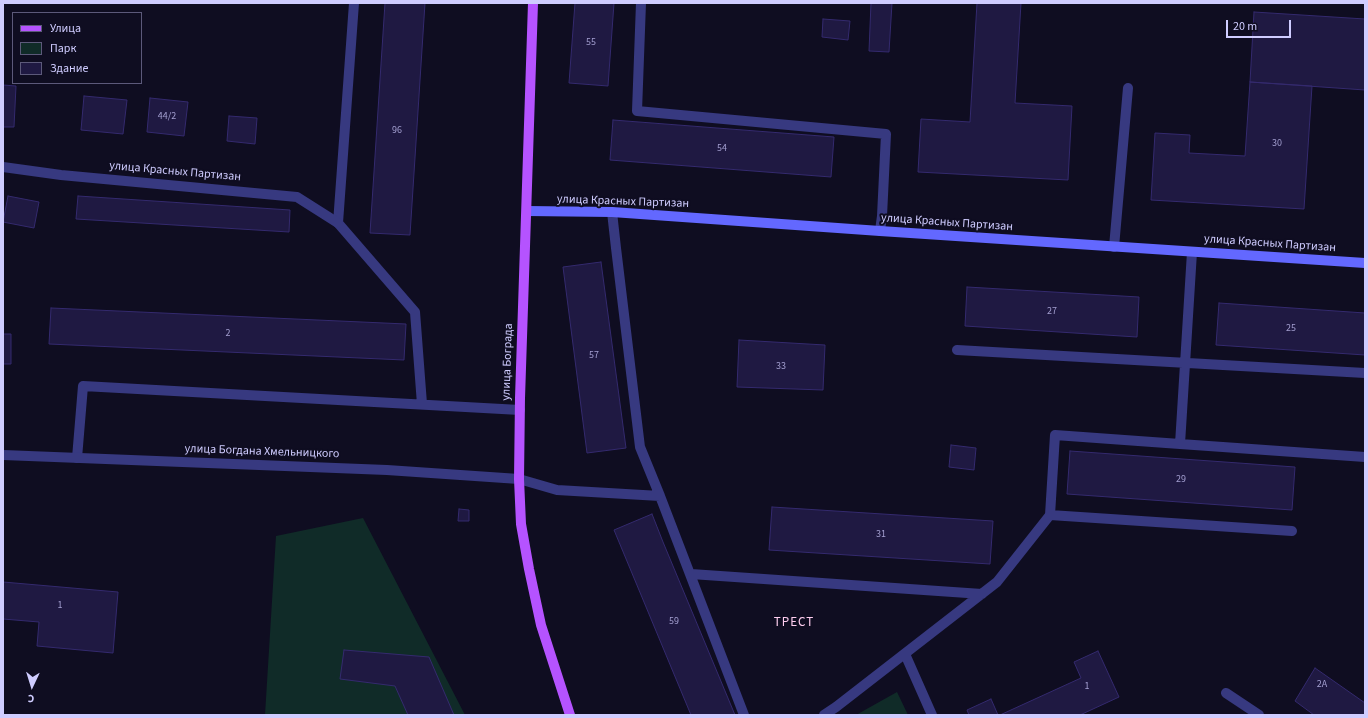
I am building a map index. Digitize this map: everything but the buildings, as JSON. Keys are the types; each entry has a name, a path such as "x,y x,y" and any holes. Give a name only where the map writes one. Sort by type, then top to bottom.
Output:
{"main road":[{"name":"улица Бограда","path":"533,3 520,410 519,479 521,524 541,624 570,715"},
{"name":"улица Красных Партизан","path":"527,212 612,212 1365,263"}],"street":[{"path":"338,223 354,3"},
{"path":"641,3 637,110 886,134 880,231"},
{"path":"1114,247 1128,88"},
{"name":"улица Красных Партизан","path":"3,167 61,175 297,197 338,223 415,312 422,404"},
{"path":"612,212 640,447 691,574 744,715"},
{"path":"1180,444 1192,252"},
{"path":"957,350 1365,373"},
{"path":"77,458 83,386 520,410"},
{"path":"824,715 997,582 1050,515 1055,436 1365,457"},
{"name":"улица Богдана Хмельницкого","path":"3,455 388,470 519,479 557,490 660,496"},
{"path":"1050,515 1292,531"},
{"path":"691,574 982,594"},
{"path":"905,654 932,715"},
{"path":"1226,693 1259,715"}],"green space":[{"path":"363,518 465,715 265,715 276,536"},
{"path":"897,692 908,715 856,715"}],"district":[{"name":"ТРЕСТ","path":"794,623"}]}
